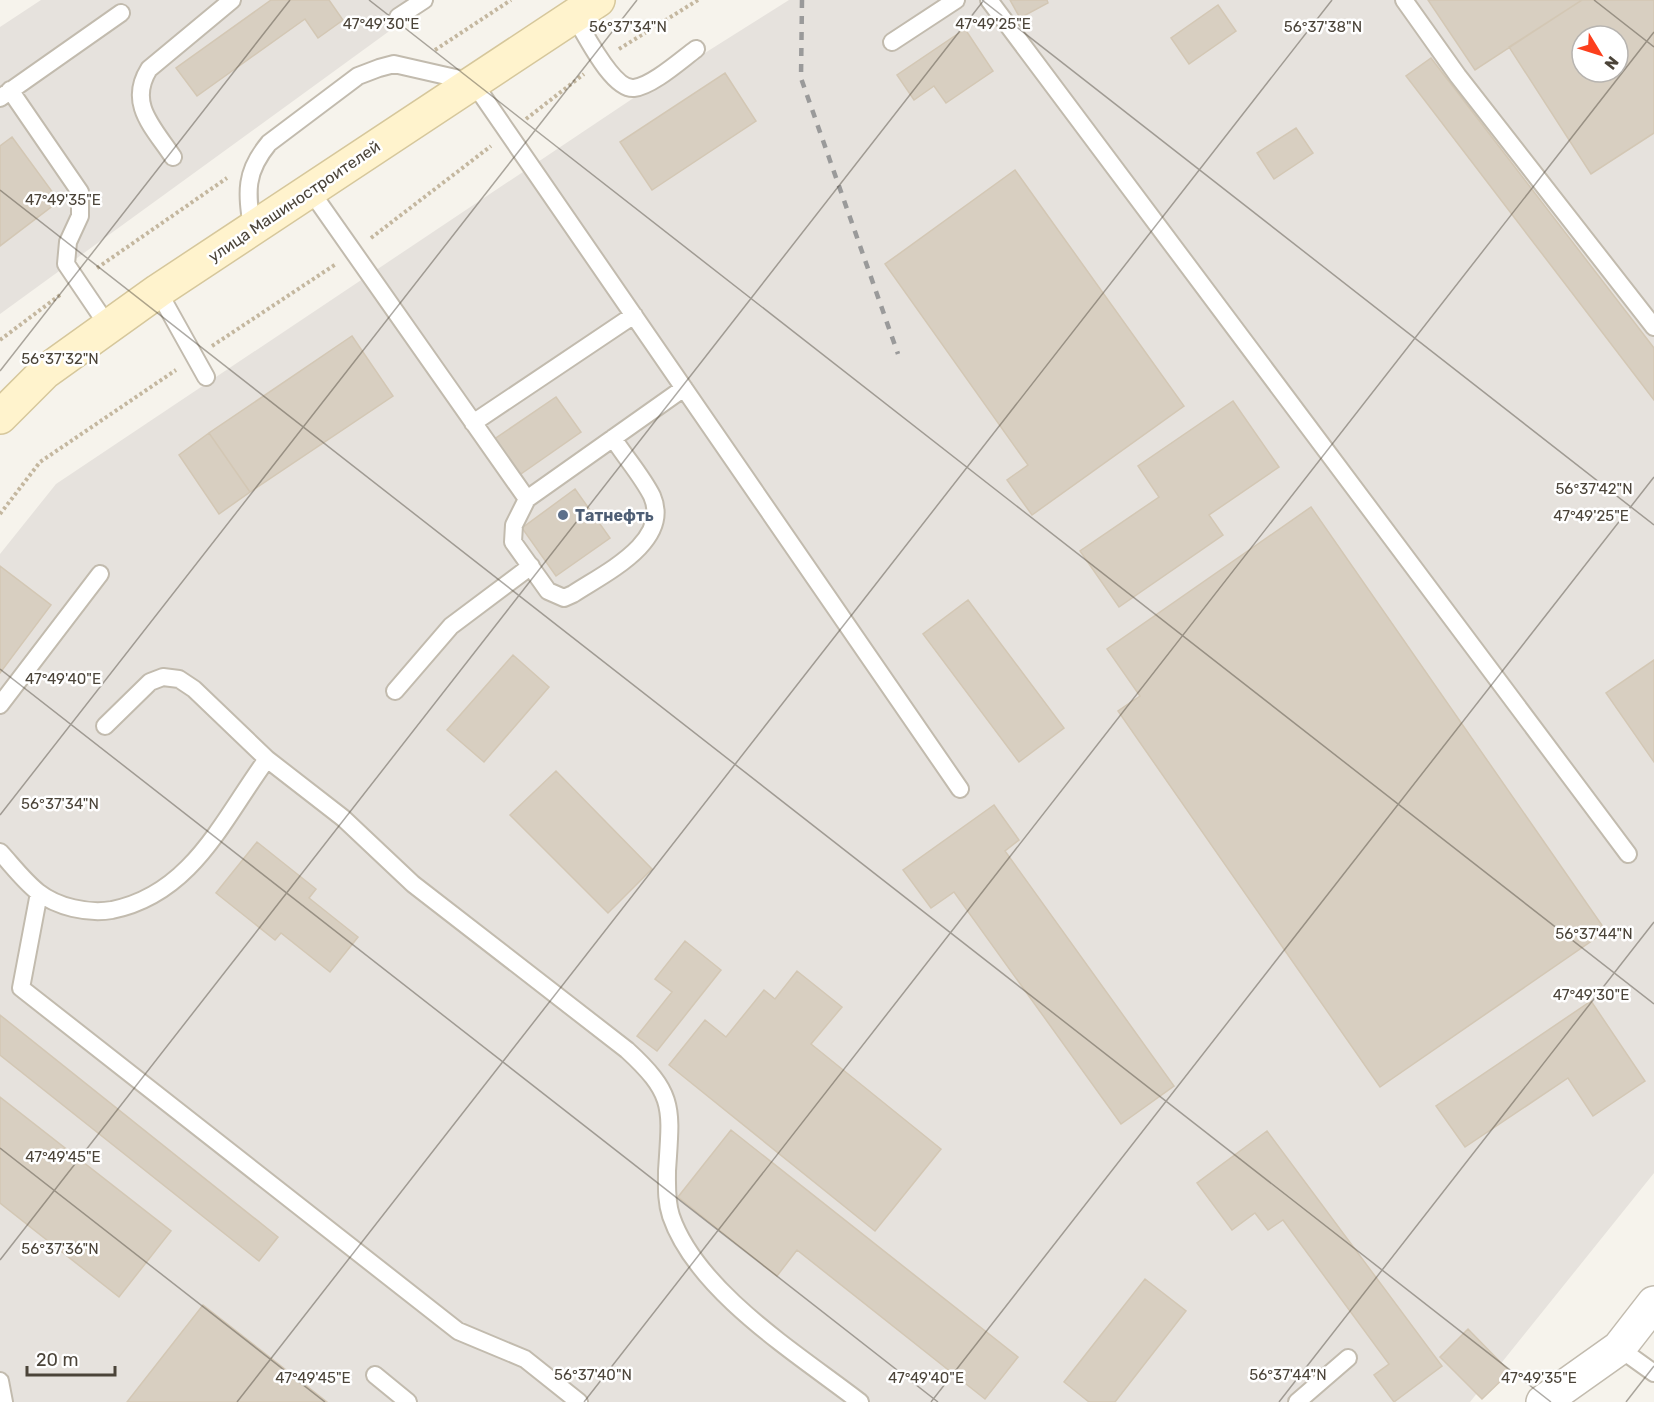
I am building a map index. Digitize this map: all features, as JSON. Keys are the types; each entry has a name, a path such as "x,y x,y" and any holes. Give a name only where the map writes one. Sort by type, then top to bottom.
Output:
{"main road":[{"name":"улица Машиностроителей","path":"0,417 45,372 158,291 586,8"}],"street":[{"path":"1543,1402 1619,1347 1654,1303"}],"lane":[{"path":"173,157 142,110 139,95 141,81 149,69 232,0"},
{"path":"398,17 424,0"},
{"path":"892,42 956,0"},
{"path":"988,0 1628,854"},
{"path":"1404,0 1458,76 1654,327"},
{"path":"586,8 612,77 622,86 632,88 645,85 696,49"},
{"path":"108,326 66,264 65,253 80,216 80,192 5,94 121,13"},
{"path":"252,229 247,194 249,177 258,157 269,143 358,76 394,64 474,82 960,789"},
{"path":"310,190 526,499"},
{"path":"158,291 206,376"},
{"path":"473,423 634,315"},
{"path":"613,438 652,496 656,511 652,531 643,546 564,598 548,591 513,542 513,533 526,499 684,388"},
{"path":"395,691 451,626 531,566"},
{"path":"0,705 100,574"},
{"path":"105,726 150,682 163,677 179,679 195,689 267,759 343,818 412,884 648,1069 662,1089 671,1112 666,1193 670,1215 684,1245 723,1294 860,1402"},
{"path":"0,852 39,893 77,909 99,912 147,899 189,869 222,829 236,802 267,759"},
{"path":"39,893 21,988 458,1331 525,1359 579,1402"},
{"path":"1619,1347 1654,1373"},
{"path":"1297,1402 1348,1358"},
{"path":"375,1375 408,1402"},
{"path":"0,1381 4,1402"}],"path":[{"path":"409,66 511,0"},
{"path":"0,340 78,281 258,157"}],"shaded area":[{"path":"41,0 432,0 0,314 0,27"},
{"path":"789,0 1654,0 1654,1173 1470,1402 0,1402 0,554 56,484 635,97"}],"building":[{"path":"271,0 329,0 343,20 318,38 305,19 197,96 176,68"},
{"path":"1010,0 1047,0 1048,3 1020,18"},
{"path":"1428,0 1582,0 1475,70"},
{"path":"1582,0 1654,0 1654,133 1591,174 1509,47"},
{"path":"1218,5 1236,31 1189,64 1171,38"},
{"path":"965,29 993,71 946,103 934,86 914,100 897,75"},
{"path":"1431,58 1654,348 1654,400 1406,76"},
{"path":"725,73 756,121 652,190 620,142"},
{"path":"1296,128 1313,153 1274,179 1257,153"},
{"path":"12,137 59,201 0,246 0,146"},
{"path":"1015,170 1184,406 1032,515 1007,480 1028,465 885,264"},
{"path":"352,336 393,396 250,492 209,433"},
{"path":"556,397 581,432 518,476 493,440"},
{"path":"1233,401 1279,467 1209,515 1223,535 1119,607 1080,551 1159,497 1138,466"},
{"path":"209,433 250,492 219,514 179,455"},
{"path":"575,489 610,538 556,576 522,528"},
{"path":"1311,507 1606,931 1380,1087 1118,711 1140,696 1107,649"},
{"path":"0,566 51,605 0,673"},
{"path":"968,600 1064,728 1019,762 923,634"},
{"path":"513,655 549,687 484,762 447,730"},
{"path":"1654,660 1654,762 1606,693"},
{"path":"556,771 652,869 608,913 510,815"},
{"path":"994,805 1019,840 1005,851 1174,1086 1121,1124 954,892 931,908 903,870"},
{"path":"257,842 316,889 309,898 358,937 330,972 281,933 275,940 216,893"},
{"path":"685,941 721,970 657,1051 637,1036 672,992 655,979"},
{"path":"797,971 842,1007 811,1044 941,1149 875,1231 669,1065 705,1020 726,1037 764,990 775,999"},
{"path":"1591,1001 1645,1081 1593,1116 1568,1078 1465,1147 1436,1106"},
{"path":"0,1015 278,1237 259,1261 0,1055"},
{"path":"0,1097 171,1231 119,1297 0,1203"},
{"path":"731,1130 1018,1357 985,1399 797,1250 777,1276 678,1197"},
{"path":"1267,1131 1442,1366 1394,1402 1374,1375 1389,1364 1283,1220 1268,1230 1255,1213 1232,1230 1197,1183"},
{"path":"1145,1279 1186,1311 1115,1402 1089,1402 1064,1382"},
{"path":"203,1305 327,1402 127,1402"},
{"path":"1468,1329 1510,1372 1482,1399 1440,1357"}],"railway":[{"path":"802,0 801,78 898,354"}],"place":[{"name":"Татнефть","path":"563,515"}]}
